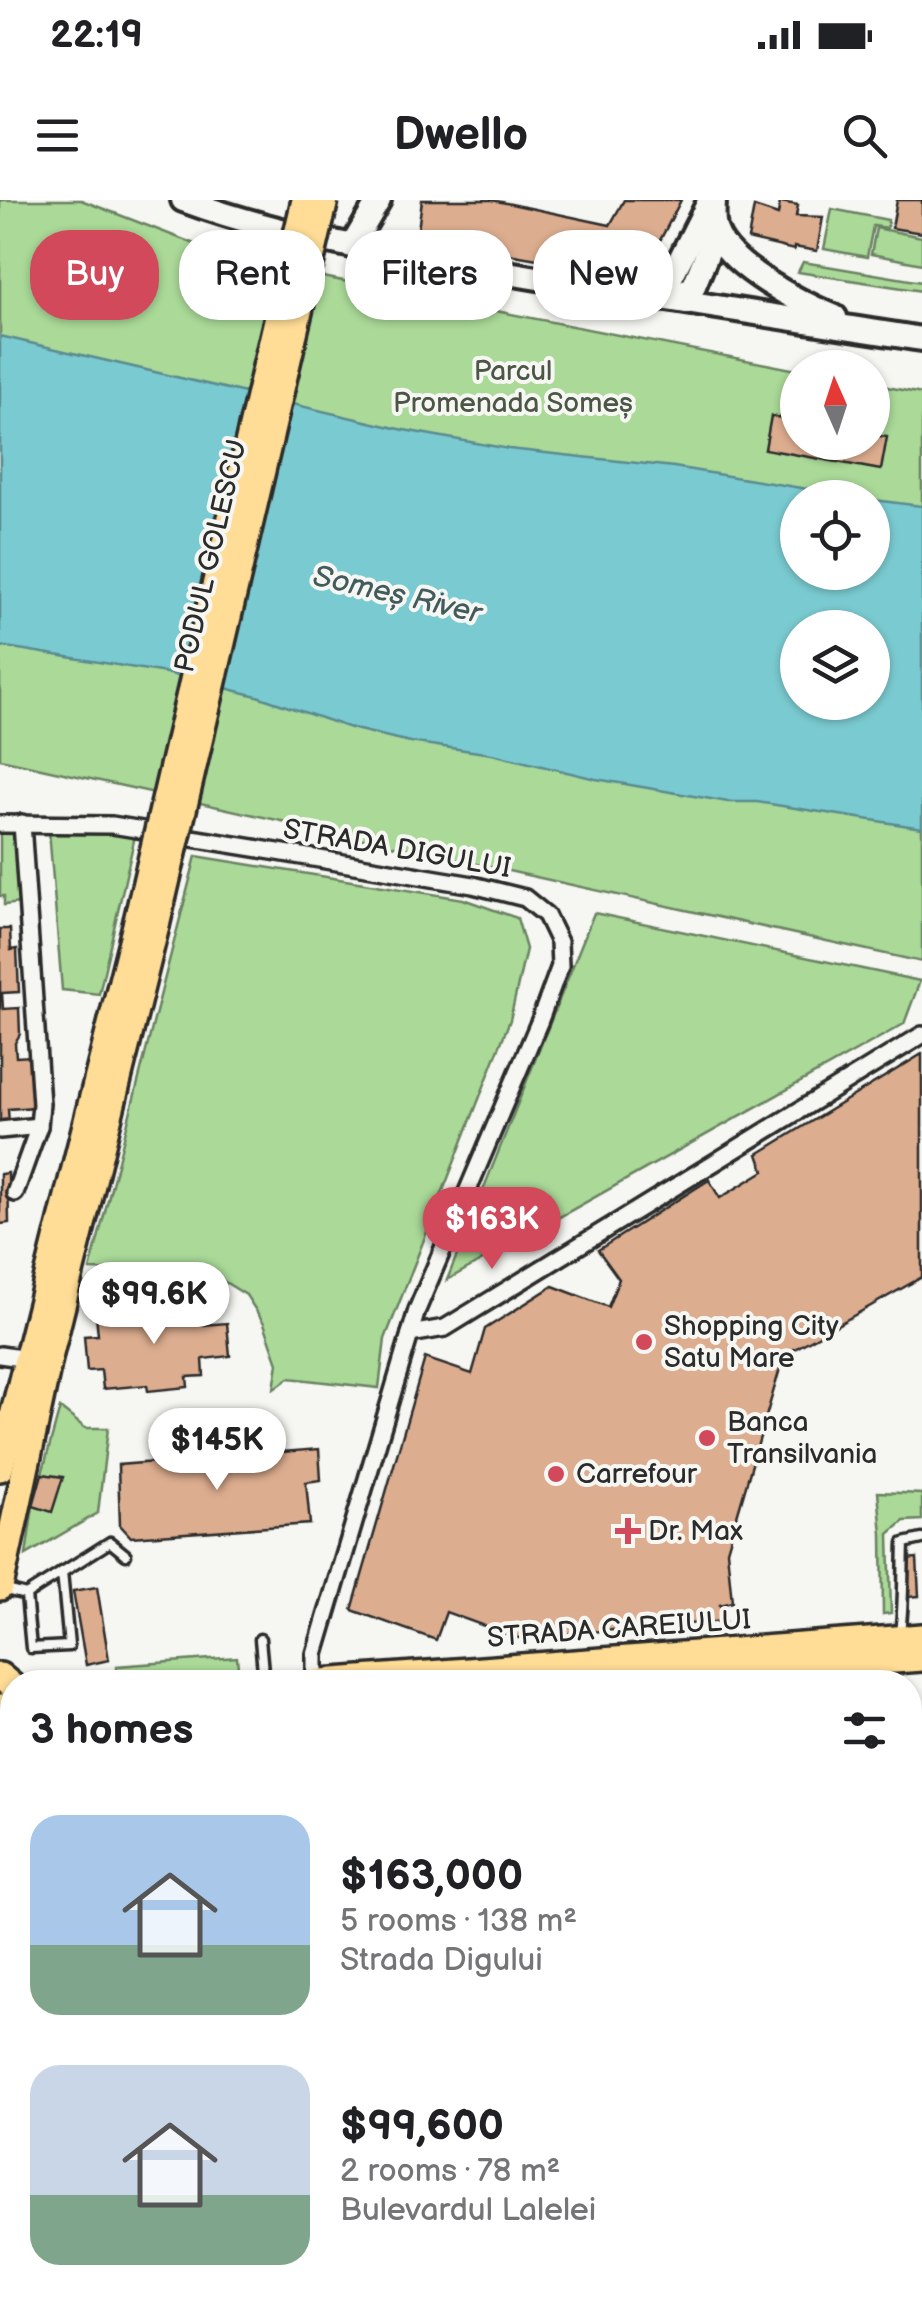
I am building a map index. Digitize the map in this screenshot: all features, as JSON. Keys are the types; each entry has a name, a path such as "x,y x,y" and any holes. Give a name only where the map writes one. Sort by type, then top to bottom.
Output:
{"main road":[{"name":"PODUL GOLESCU","path":"146,924 305,200"},
{"name":"PODUL GOLESCU","path":"146,924 325,200"},
{"path":"0,1468 146,924"},
{"path":"0,1588 146,924"},
{"name":"STRADA CAREIULUI","path":"479,1670 922,1637"},
{"name":"STRADA CAREIULUI","path":"820,1670 922,1658"}],"street":[{"path":"183,200 345,244"},
{"path":"361,230 378,200"},
{"path":"673,276 712,207"},
{"path":"712,207 716,234 731,255 811,308 870,331"},
{"path":"673,301 922,339"},
{"name":"STRADA DIGULUI","path":"0,824 128,828 473,885 525,898 546,915 558,942 560,966 540,1020 417,1310 315,1654 317,1670"},
{"path":"15,1193 39,1126 40,1059 22,824"},
{"path":"410,1334 444,1328 922,1036"},
{"path":"0,1130 39,1126"},
{"path":"0,1355 28,1359"}],"lane":[{"path":"896,1639 903,1628 904,1543 922,1540"},
{"path":"0,1588 26,1595 110,1542 126,1556"},
{"path":"26,1595 31,1648 69,1646 62,1572"},
{"path":"260,1639 263,1670"}],"green space":[{"name":"Parcul Promenada Someș","path":"0,200 81,200 158,230 30,230 30,320 159,320 159,230 179,238 179,320 325,320 325,277 345,281 345,320 513,320 513,314 780,367 780,460 890,460 890,387 922,394 922,962 0,759"},
{"path":"832,209 888,220 887,228 873,226 867,257 824,249"},
{"path":"876,228 922,237 922,264 871,254"},
{"path":"803,262 922,282 922,291 798,272"},
{"path":"0,829 23,830 28,902 4,905 4,896 0,896"},
{"path":"49,830 135,836 99,994 62,990"},
{"path":"196,856 463,899 517,918 526,949 510,1020 385,1339 379,1388 289,1378 274,1389 278,1363 264,1323 246,1295 210,1273 90,1270"},
{"path":"594,913 920,981 904,1024 447,1280"},
{"path":"60,1408 85,1428 108,1428 98,1513 26,1555 33,1506 62,1477 42,1474"},
{"path":"878,1492 922,1494 922,1520 904,1521 889,1534 891,1613 883,1614 882,1534"},
{"path":"237,1657 238,1670 117,1670 117,1666"}],"water":[{"name":"Someș River","path":"0,336 404,430 509,449 674,467 780,484 780,590 890,590 890,502 922,506 922,828 757,802 728,802 596,779 492,754 410,742 166,673 0,646"}],"building":[{"path":"422,200 492,200 610,225 624,200 681,200 665,230 533,230 533,258 513,255 513,230 418,230"},
{"path":"897,200 922,200 922,233 892,228"},
{"path":"780,202 798,205 796,216 823,217 817,251 748,239 754,207 778,215"},
{"path":"771,416 780,418 780,452 765,449"},
{"path":"826,460 883,460 881,470"},
{"path":"0,929 10,929 11,950 17,949 19,992 2,993 3,1009 19,1008 16,1057 32,1056 35,1107 8,1109 9,1124 0,1124"},
{"name":"Shopping City Satu Mare","path":"922,1054 922,1277 784,1355 727,1550 732,1602 720,1605 725,1621 517,1638 446,1612 436,1640 352,1610 425,1358 472,1374 485,1329 553,1286 608,1307 619,1279 598,1250 709,1180 720,1198 764,1171 758,1154"},
{"path":"8,1173 9,1223 0,1224 0,1174"},
{"path":"178,1301 179,1308 201,1306 202,1325 227,1323 230,1356 203,1359 204,1376 187,1377 188,1387 148,1391 147,1385 103,1389 101,1370 87,1371 84,1336 98,1335 96,1315 139,1311 139,1305"},
{"path":"319,1449 321,1480 306,1482 310,1524 131,1537 120,1525 118,1465"},
{"path":"42,1474 63,1477 52,1512 33,1506"},
{"path":"917,1558 919,1596 907,1597 905,1559"},
{"path":"97,1587 109,1660 86,1665 73,1591"}],"place":[{"name":"Shopping City Satu Mare","path":"644,1342"},
{"name":"Banca Transilvania","path":"707,1438"},
{"name":"Carrefour","path":"556,1474"},
{"name":"Dr. Max","path":"628,1531"}]}
